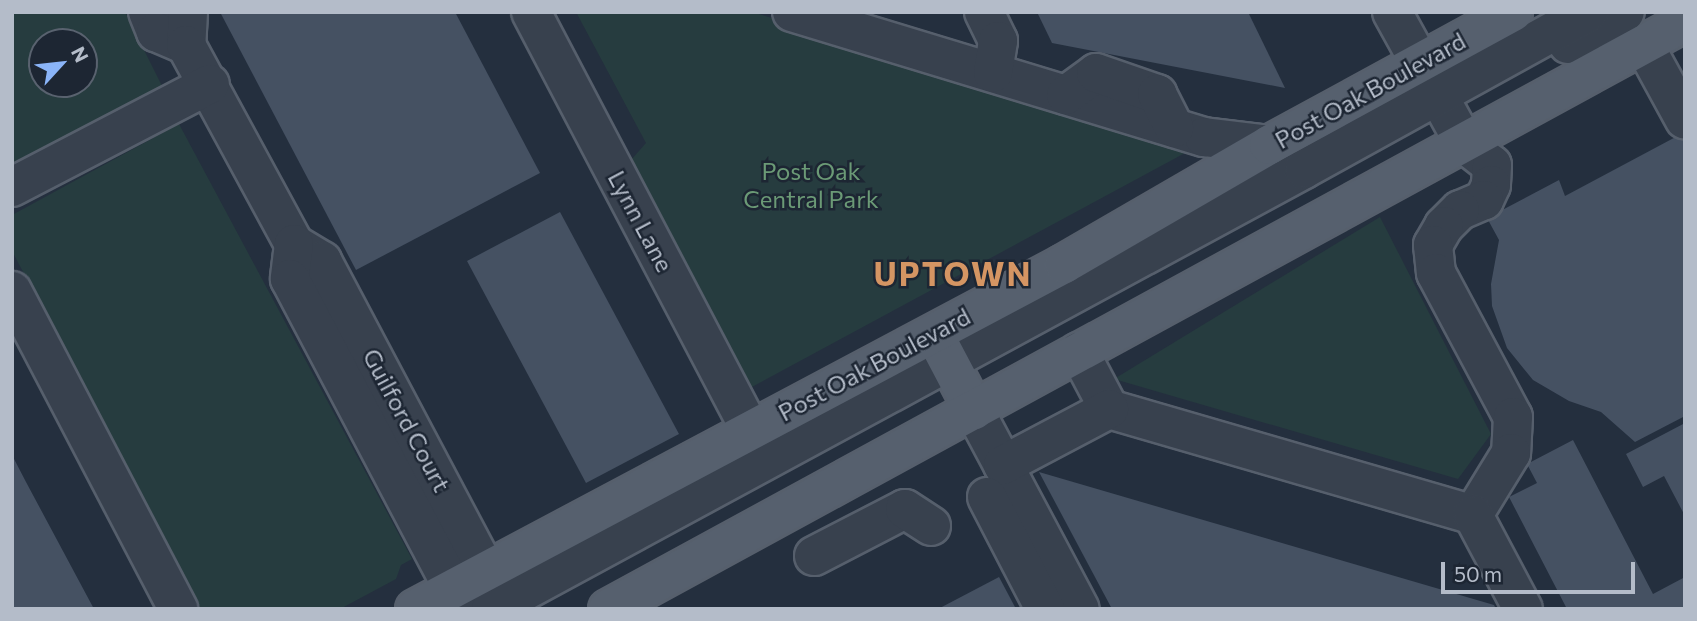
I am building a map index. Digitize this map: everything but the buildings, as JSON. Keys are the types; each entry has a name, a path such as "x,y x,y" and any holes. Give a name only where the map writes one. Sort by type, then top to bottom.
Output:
{"main road":[{"name":"Post Oak Boulevard","path":"415,609 458,599 503,600 750,430 953,371 1079,352 1443,103 1513,12"},
{"name":"Post Oak Boulevard","path":"608,609 953,371 1064,264 1269,145 1443,103 1644,46 1685,22"}],"street":[{"name":"Guilford Court","path":"148,12 156,32 187,28 210,84 295,244 323,261 503,600"},
{"name":"Lynn Lane","path":"531,12 750,430"},
{"path":"793,12 1189,132 1269,145"},
{"path":"984,12 998,41 993,73"},
{"path":"1392,12 1443,103 1465,193 1460,210 1444,226 1433,245 1436,273 1513,417 1511,453 1473,515"},
{"path":"1443,103 1588,12"},
{"path":"503,600 953,371 1443,103 1625,12"},
{"path":"1644,46 1685,120"},
{"path":"12,187 210,84"},
{"path":"1189,132 1220,173"},
{"name":"Guilford Court","path":"295,244 290,279 458,599"},
{"path":"12,291 178,609"},
{"path":"1079,352 1109,409 1473,515 1523,609"},
{"path":"953,371 1045,609"},
{"path":"995,481 1109,409"},
{"path":"995,481 1080,609"},
{"path":"814,556 905,509 931,526"}],"green space":[{"path":"12,12 125,12 163,88 12,163"},
{"name":"Post Oak Central Park","path":"576,12 752,12 1198,146 750,388 631,160 646,143"},
{"path":"179,124 412,559 401,565 396,579 340,609 201,609 12,251 12,215"},
{"path":"1380,217 1491,434 1458,479 1114,379"}],"district":[{"name":"UPTOWN","path":"953,273"}]}
